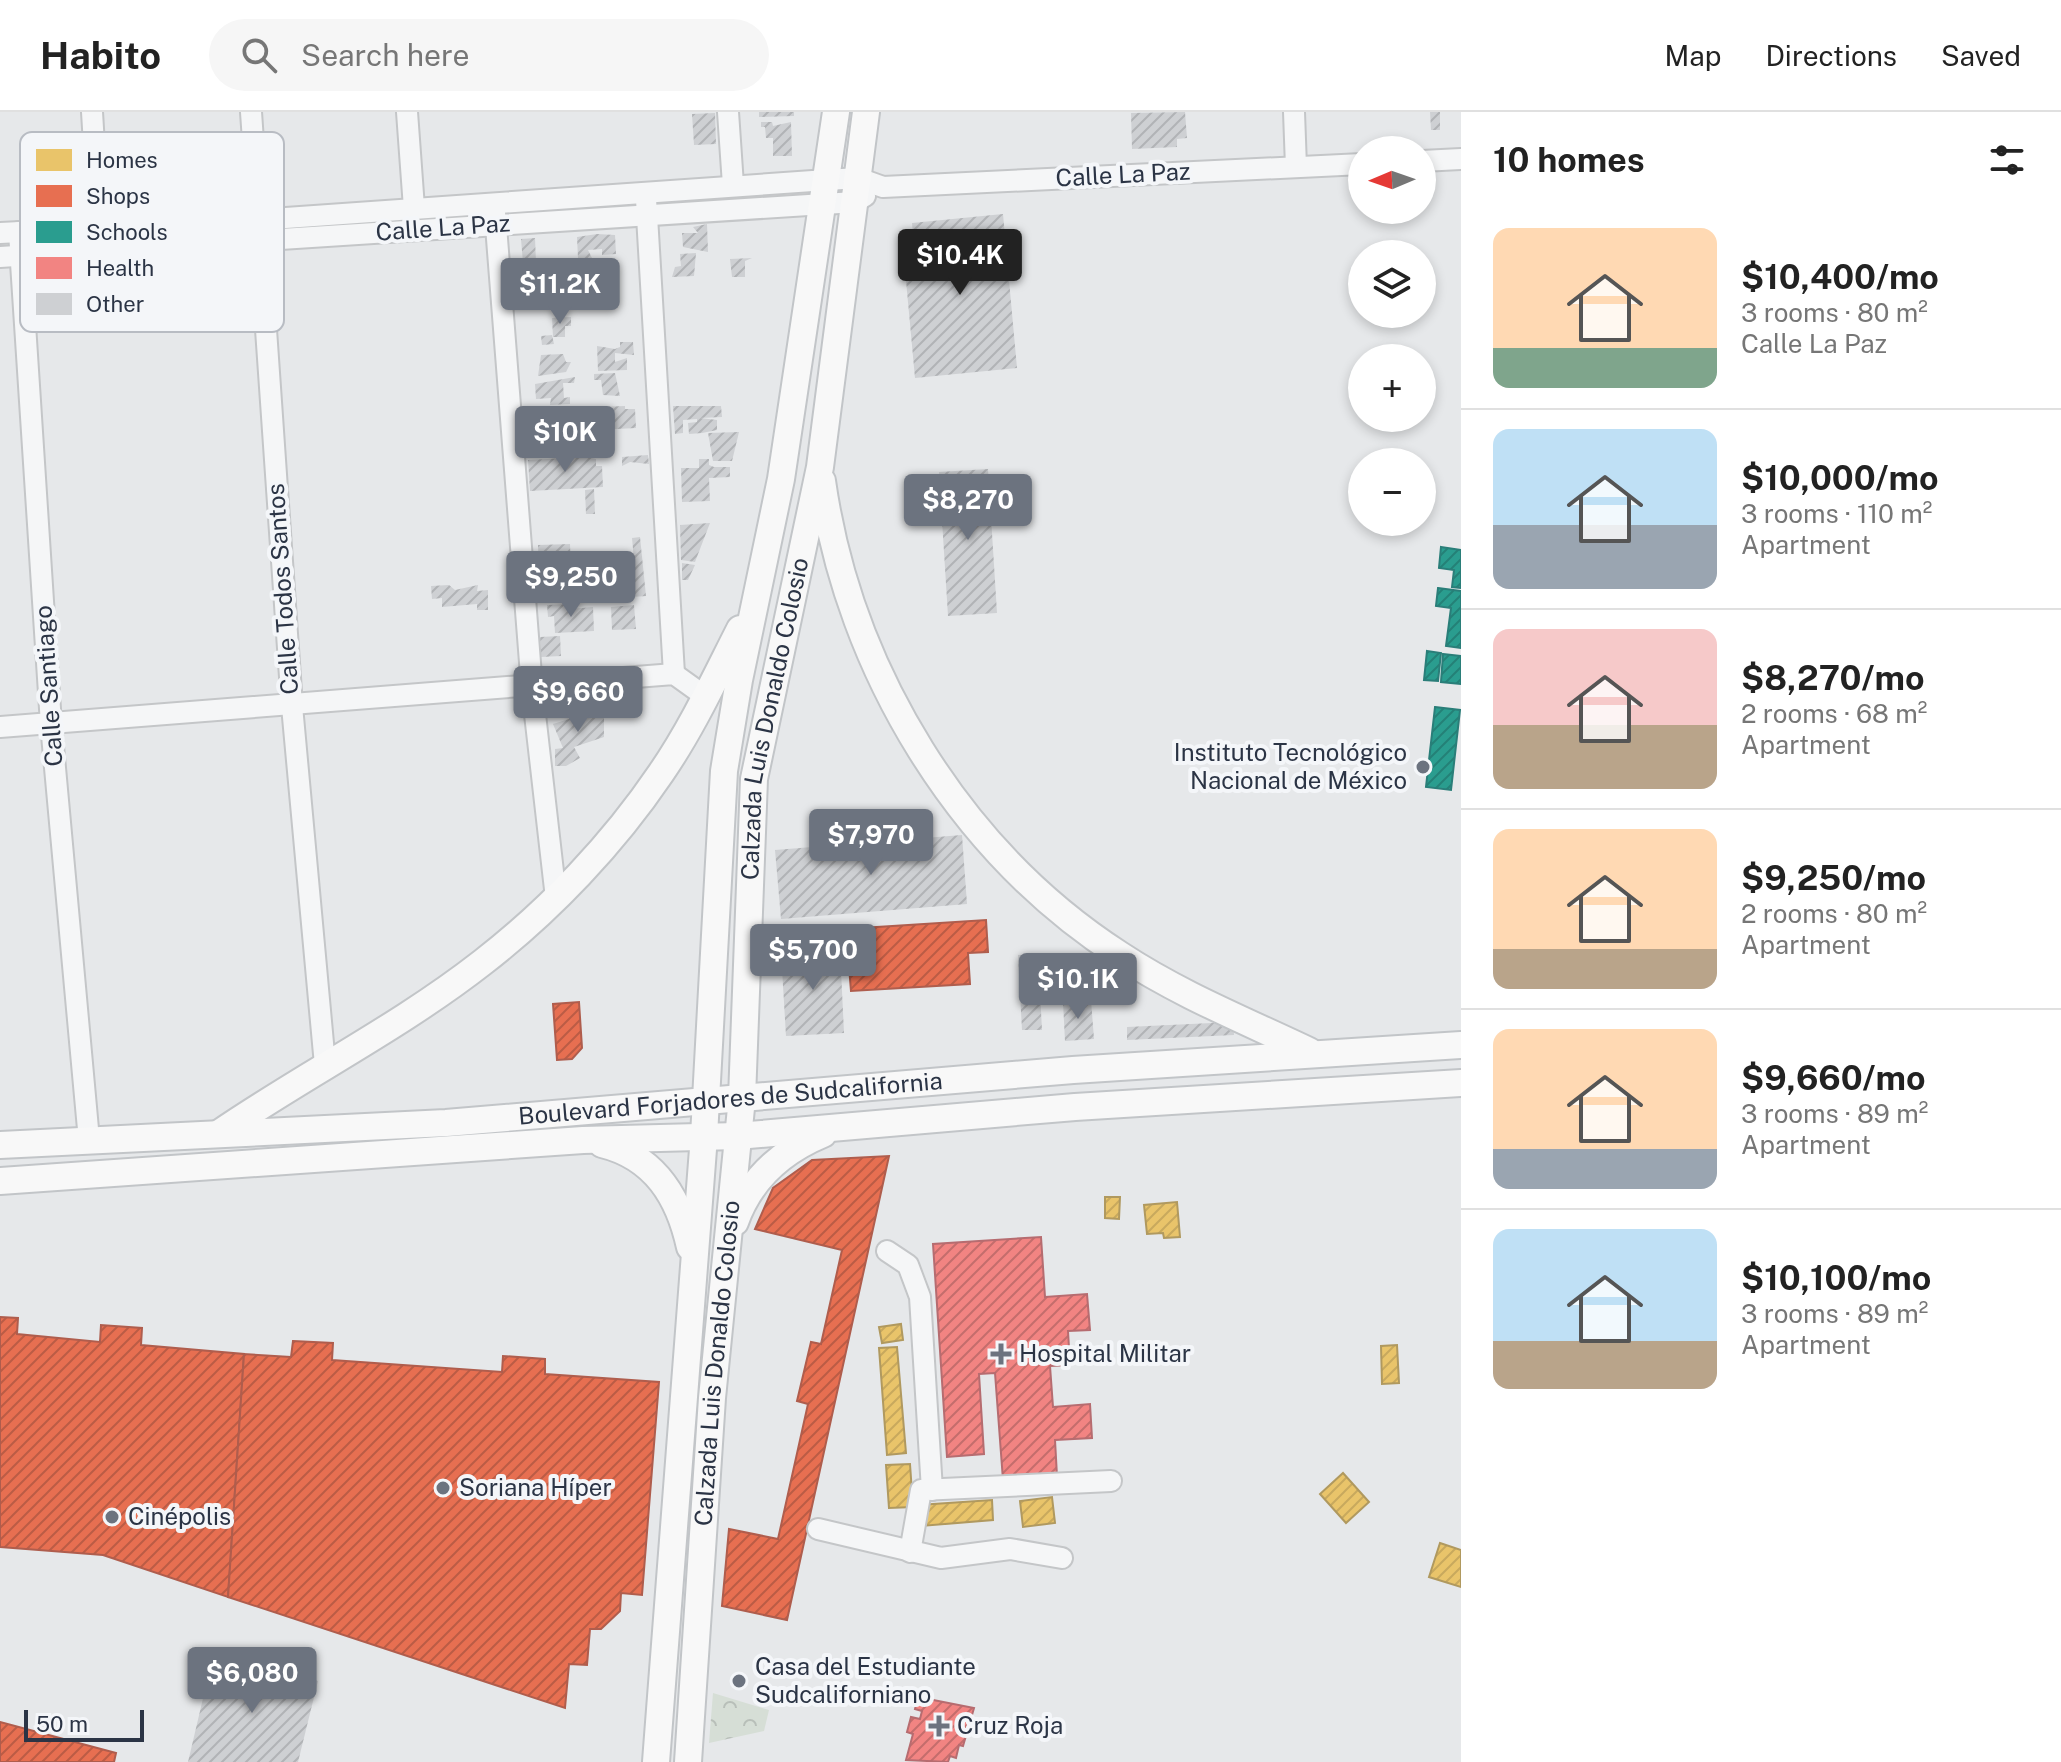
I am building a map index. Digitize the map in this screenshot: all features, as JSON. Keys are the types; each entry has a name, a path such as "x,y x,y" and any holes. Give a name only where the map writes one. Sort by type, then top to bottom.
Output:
{"main road":[{"name":"Calzada Luis Donaldo Colosio","path":"657,1758 704,1136 724,771 754,601 781,479 836,112"},
{"name":"Calzada Luis Donaldo Colosio","path":"692,1761 712,1398 724,1251 742,1098 754,779 820,467 866,112"},
{"path":"820,467 844,584 878,670 920,751 979,829 1037,891 1120,955 1312,1053"},
{"path":"216,1135 433,998 484,962 556,898 606,844 661,773 706,697 754,601"},
{"name":"Boulevard Forjadores de Sudcalifornia","path":"0,1145 446,1123 1073,1070 1461,1045"},
{"path":"1073,1070 1075,1107"},
{"name":"Boulevard Forjadores de Sudcalifornia","path":"0,1181 404,1155 583,1140 737,1136 1075,1107 1461,1083"},
{"path":"404,1155 393,1144 397,1135 446,1123"},
{"path":"724,1251 741,1205 761,1175 799,1144 840,1126"},
{"path":"259,1133 305,1145 307,1154 301,1161"},
{"path":"583,1140 620,1149 650,1166 669,1189 685,1225 695,1268"},
{"path":"687,1362 702,1369 712,1398"}],"street":[{"path":"92,112 93,132"},
{"name":"Calle Todos Santos","path":"251,112 252,132"},
{"path":"407,112 414,208"},
{"path":"728,112 733,185"},
{"path":"1294,112 1296,167"},
{"path":"1436,160 1461,159"},
{"name":"Calle La Paz","path":"284,218 494,202 646,202 1348,165"},
{"name":"Calle La Paz","path":"284,239 496,224 646,202 733,185 825,191"},
{"path":"494,202 532,688 556,898"},
{"path":"646,202 674,674"},
{"name":"Calle Santiago","path":"10,232 20,253"},
{"name":"Calle La Paz","path":"0,257 20,255"},
{"name":"Calle Santiago","path":"26,332 51,724 89,1140"},
{"name":"Calle Todos Santos","path":"265,332 292,706 325,1065"},
{"path":"0,727 532,688 674,674 706,697"},
{"path":"887,1251 908,1265 920,1297 932,1490"},
{"path":"910,1552 921,1490 1111,1481"},
{"path":"818,1529 941,1558 1010,1549 1062,1558"},
{"path":"657,1758 692,1761"}],"green space":[{"path":"713,1693 769,1710 764,1731 709,1743"}],"building: Homes":[{"path":"1105,1197 1120,1197 1119,1219 1105,1218"},
{"path":"1177,1202 1180,1237 1164,1238 1163,1233 1147,1234 1144,1205"},
{"path":"901,1324 903,1340 882,1343 879,1327"},
{"path":"1397,1345 1399,1383 1382,1384 1381,1346"},
{"path":"897,1347 906,1453 887,1455 879,1348"},
{"path":"910,1464 913,1507 889,1508 886,1465"},
{"path":"1343,1473 1369,1502 1346,1523 1320,1494"},
{"path":"1052,1497 1055,1523 1023,1527 1020,1501"},
{"path":"992,1500 993,1520 921,1526 919,1505"},
{"path":"1440,1543 1461,1550 1461,1587 1429,1577"}],"building: Shops":[{"path":"986,920 988,952 968,953 970,984 851,991 846,929"},
{"path":"579,1002 582,1048 572,1059 557,1060 553,1004"},
{"path":"889,1156 787,1620 722,1606 729,1529 778,1539 808,1404 797,1401 811,1342 821,1344 842,1250 755,1229 773,1188 812,1160"},
{"path":"0,1317 18,1318 17,1334 100,1342 101,1325 142,1328 141,1345 244,1354 228,1597 103,1555 0,1547"},
{"name":"Soriana Híper","path":"293,1341 333,1343 332,1360 502,1372 503,1356 545,1359 545,1374 659,1382 642,1595 621,1593 620,1611 601,1629 590,1629 587,1665 569,1664 565,1708 228,1597 244,1354 291,1357"},
{"path":"0,1722 116,1753 114,1762 0,1762"}],"building: Schools":[{"path":"1441,547 1461,550 1461,588 1452,587 1454,570 1439,568"},
{"path":"1438,588 1461,591 1461,648 1446,646 1451,608 1436,606"},
{"path":"1427,651 1441,653 1438,681 1424,680"},
{"path":"1443,654 1461,656 1461,684 1441,682"},
{"path":"1435,707 1460,710 1451,790 1426,787"}],"building: Health":[{"path":"1041,1237 1045,1297 1087,1294 1090,1330 1068,1331 1070,1365 1050,1366 1053,1407 1090,1404 1092,1438 1055,1440 1057,1476 1003,1480 995,1373 979,1374 984,1454 947,1457 933,1244"},
{"name":"Cruz Roja","path":"918,1697 974,1708 963,1746 959,1745 956,1758 950,1756 948,1762 906,1760 913,1734 907,1732 911,1717 920,1719 922,1711 915,1709"}],"building: Other":[{"path":"759,112 794,112 794,116 759,117"},
{"path":"1185,112 1187,138 1177,139 1177,147 1132,149 1131,113"},
{"path":"1430,112 1440,112 1440,130 1431,130"},
{"path":"715,113 716,144 694,145 692,114"},
{"path":"761,122 772,122 773,126 791,122 792,156 773,156 773,138 766,138"},
{"path":"1003,214 1017,368 915,378 903,248 914,247 912,223"},
{"path":"707,224 708,252 683,247 682,233 698,233 693,227"},
{"path":"615,235 616,254 602,255 602,249 588,250 593,260 578,258 577,237"},
{"path":"535,238 536,262 523,263 521,239"},
{"path":"696,253 694,276 672,277 675,267 681,266 680,254"},
{"path":"752,258 745,261 745,277 732,277 730,259"},
{"path":"571,317 571,326 565,326 565,337 553,337 552,318"},
{"path":"552,335 554,344 542,345 541,336"},
{"path":"620,342 633,342 634,355 615,353 615,362 627,358 627,370 598,371 597,346 615,349 620,347"},
{"path":"563,354 566,362 571,362 566,372 538,376 541,355"},
{"path":"615,373 620,396 603,395 601,380 594,380 594,374"},
{"path":"575,377 574,383 563,383 564,398 570,397 570,404 550,405 551,398 536,399 535,384"},
{"path":"625,406 625,409 635,409 636,428 597,430 596,407"},
{"path":"673,406 721,406 722,417 700,418 717,420 717,430 689,434 688,423 697,422 697,419 683,420 683,433 675,434"},
{"path":"561,407 565,407 566,430 571,430 572,451 565,451 565,457 552,457 551,437 556,437 556,431 562,431"},
{"path":"739,432 732,461 713,461 708,433"},
{"path":"648,455 649,464 630,462 622,466 622,457"},
{"path":"596,459 596,466 602,466 603,487 530,491 528,460"},
{"path":"699,459 709,459 709,465 714,467 730,467 730,477 709,478 710,501 682,502 681,468 699,468"},
{"path":"988,469 997,613 948,616 939,472"},
{"path":"594,489 595,514 586,514 585,490"},
{"path":"710,523 695,562 681,560 680,525"},
{"path":"640,537 646,596 592,600 590,572 623,570 623,561 634,560 632,538"},
{"path":"570,544 571,574 539,575 538,545"},
{"path":"682,563 695,565 688,580 682,580"},
{"path":"449,585 455,590 478,585 477,591 488,590 488,610 477,610 477,604 442,607 442,598 432,599 431,586"},
{"path":"570,604 570,609 593,607 594,631 555,633 554,616 548,617 547,605"},
{"path":"634,605 636,629 612,630 611,607"},
{"path":"560,636 561,656 541,657 540,637"},
{"path":"585,704 602,708 596,718 604,718 604,737 574,747 580,758 566,766 555,766 555,749 563,748 553,724 569,719 574,711 586,711"},
{"path":"962,835 967,904 781,919 775,850"},
{"path":"840,949 844,1033 786,1036 781,952"},
{"path":"1038,954 1042,1030 1022,1030 1018,955"},
{"path":"1091,1000 1094,1039 1065,1041 1063,1002"},
{"path":"1233,1022 1234,1035 1127,1040 1127,1027"},
{"path":"213,1656 318,1681 298,1762 188,1762"}],"place":[{"name":"Instituto Tecnológico Nacional de México","path":"1423,767"},
{"name":"Hospital Militar","path":"1001,1354"},
{"name":"Soriana Híper","path":"443,1488"},
{"name":"Cinépolis","path":"112,1517"},
{"name":"Casa del Estudiante Sudcaliforniano","path":"739,1681"},
{"name":"Cruz Roja","path":"939,1726"}]}
